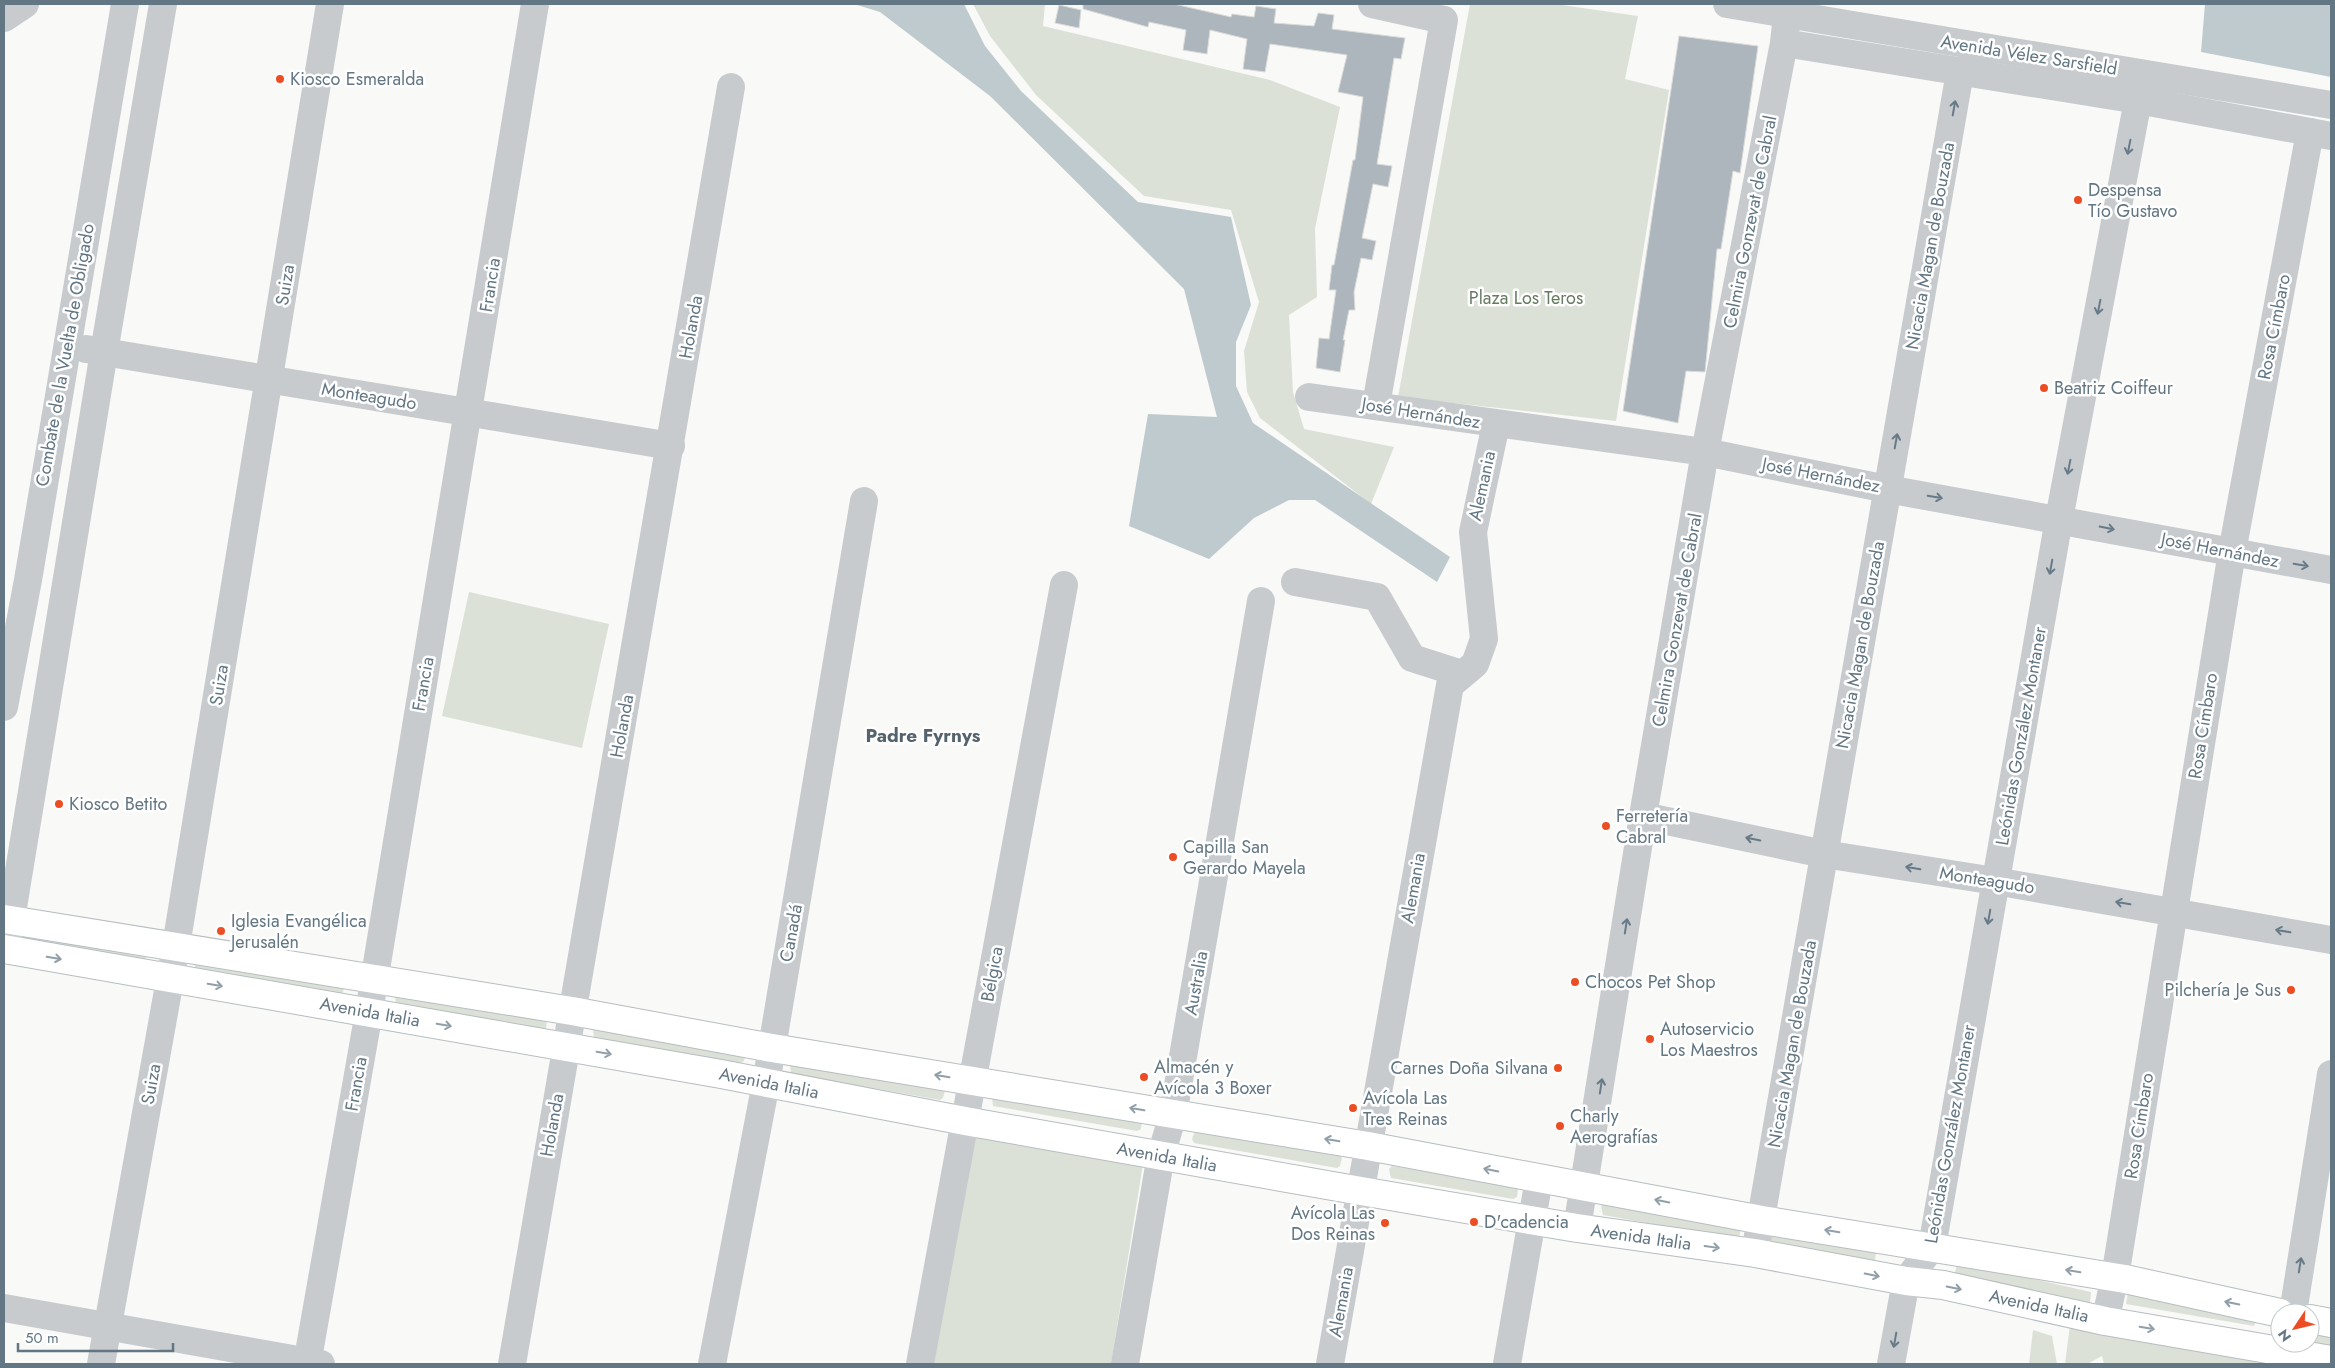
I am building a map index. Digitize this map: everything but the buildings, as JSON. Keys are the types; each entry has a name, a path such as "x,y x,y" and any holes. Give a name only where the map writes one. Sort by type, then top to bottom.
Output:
{"main road":[{"name":"Avenida Italia","path":"8,920 572,1011 772,1048 1368,1146 1762,1220 2115,1277 2270,1311"},
{"name":"Avenida Italia","path":"5,950 566,1046 965,1121 1361,1191 1577,1228 1755,1253 1906,1281 1943,1285 2105,1321 2270,1346"},
{"name":"Avenida Italia","path":"2305,1353 2331,1360"}],"street":[{"path":"4,18 26,4"},
{"name":"Combate de la Vuelta de Obligado","path":"4,707 28,580 125,4"},
{"path":"5,950 8,920 163,4"},
{"name":"Suiza","path":"101,1364 171,978 330,4"},
{"name":"Francia","path":"311,1363 535,4"},
{"path":"1372,4 1444,20 1376,405"},
{"name":"Avenida Vélez Sarsfield","path":"1727,4 2331,105"},
{"name":"Celmira Gonzevat de Cabral","path":"1577,1228 1643,816 1705,452 1788,14"},
{"name":"Avenida Vélez Sarsfield","path":"1784,43 2138,100 2321,134"},
{"path":"1960,72 1978,62 1985,48"},
{"name":"Nicacia Magan de Bouzada","path":"1755,1253 1960,72"},
{"name":"Holanda","path":"512,1364 671,446 731,87"},
{"name":"Leónidas González Montaner","path":"1891,1364 1906,1281 1932,1247 2059,519 2138,100"},
{"name":"Rosa Címbaro","path":"2105,1321 2115,1277 2232,552 2321,134"},
{"name":"Monteagudo","path":"66,346 671,446"},
{"name":"José Hernández","path":"1309,397 1705,452 1888,489 2331,570"},
{"name":"Alemania","path":"1330,1364 1450,684 1474,664 1484,639 1473,532 1496,424"},
{"name":"Canadá","path":"712,1364 766,1083 864,500"},
{"path":"1295,582 1377,598 1412,658 1462,674"},
{"name":"Bélgica","path":"920,1364 1064,584"},
{"name":"Australia","path":"1125,1364 1161,1156 1173,1115 1260,602"},
{"name":"Monteagudo","path":"1643,816 1824,854 1995,881 2331,940"},
{"path":"2295,1303 2331,1074"},
{"path":"1507,1364 1539,1179"},
{"path":"4,1308 107,1328 311,1363"}],"green space":[{"path":"973,4 1045,4 1043,26 1270,80 1340,107 1315,229 1317,297 1289,315 1293,392 1304,429 1394,447 1371,504 1260,418 1247,392 1244,351 1259,302 1231,210 1144,196 1036,95 990,36"},
{"name":"Plaza Los Teros","path":"1470,4 1555,4 1638,16 1625,79 1669,90 1616,421 1398,397"},
{"path":"469,592 609,624 582,748 442,716"},
{"path":"19,931 148,951 146,959 143,961 20,939"},
{"path":"194,962 345,984 340,995 196,971"},
{"path":"395,996 547,1020 546,1028 542,1030 396,1005"},
{"path":"596,1026 746,1053 744,1061 740,1063 594,1038 593,1029"},
{"path":"790,1065 945,1090 943,1098 940,1100 791,1073"},
{"path":"992,1098 1142,1121 1141,1129 1137,1131 993,1106"},
{"path":"1195,1131 1338,1154 1342,1158 1340,1166 1337,1168 1194,1143 1192,1139"},
{"path":"974,1132 1143,1164 1111,1364 934,1364"},
{"path":"1392,1166 1514,1185 1518,1189 1517,1197 1513,1199 1391,1178 1389,1169"},
{"path":"1605,1203 1741,1229 1739,1237 1736,1239 1603,1215 1601,1206"},
{"path":"1770,1235 1873,1249 1876,1253 1875,1260 1872,1262 1771,1243"},
{"path":"1958,1262 2091,1292 2090,1303 1954,1275"},
{"path":"2128,1292 2258,1316 2254,1326 2126,1304"},
{"path":"2070,1325 2309,1364 2104,1364 2102,1356 2087,1364 2065,1364"},
{"path":"2033,1330 2052,1336 2057,1364 2029,1364"},
{"path":"2320,1330 2331,1333 2331,1348 2320,1345"}],"shaded area":[{"path":"854,4 964,4 985,46 1021,91 1138,202 1231,217 1251,305 1236,342 1236,386 1253,423 1450,557 1437,582 1315,500 1289,500 1254,518 1209,559 1129,526 1148,414 1217,417 1184,289 990,96 880,12"},
{"path":"2205,4 2331,4 2331,77 2201,52"}],"place":[{"name":"Kiosco Esmeralda","path":"280,79"},
{"name":"Despensa Tío Gustavo","path":"2078,200"},
{"name":"Beatriz Coiffeur","path":"2044,388"},
{"name":"Kiosco Betito","path":"59,804"},
{"name":"Ferretería Cabral","path":"1606,826"},
{"name":"Capilla San Gerardo Mayela","path":"1173,857"},
{"name":"Iglesia Evangélica Jerusalén","path":"221,931"},
{"name":"Chocos Pet Shop","path":"1575,982"},
{"name":"Pilchería Je Sus","path":"2291,990"},
{"name":"Autoservicio Los Maestros","path":"1650,1039"},
{"name":"Carnes Doña Silvana","path":"1558,1068"},
{"name":"Almacén y Avícola 3 Boxer","path":"1144,1077"},
{"name":"Avícola Las Tres Reinas","path":"1353,1108"},
{"name":"Charly Aerografías","path":"1560,1126"},
{"name":"D'cadencia","path":"1474,1222"},
{"name":"Avícola Las Dos Reinas","path":"1385,1223"}],"district":[{"name":"Padre Fyrnys","path":"923,735"}]}
